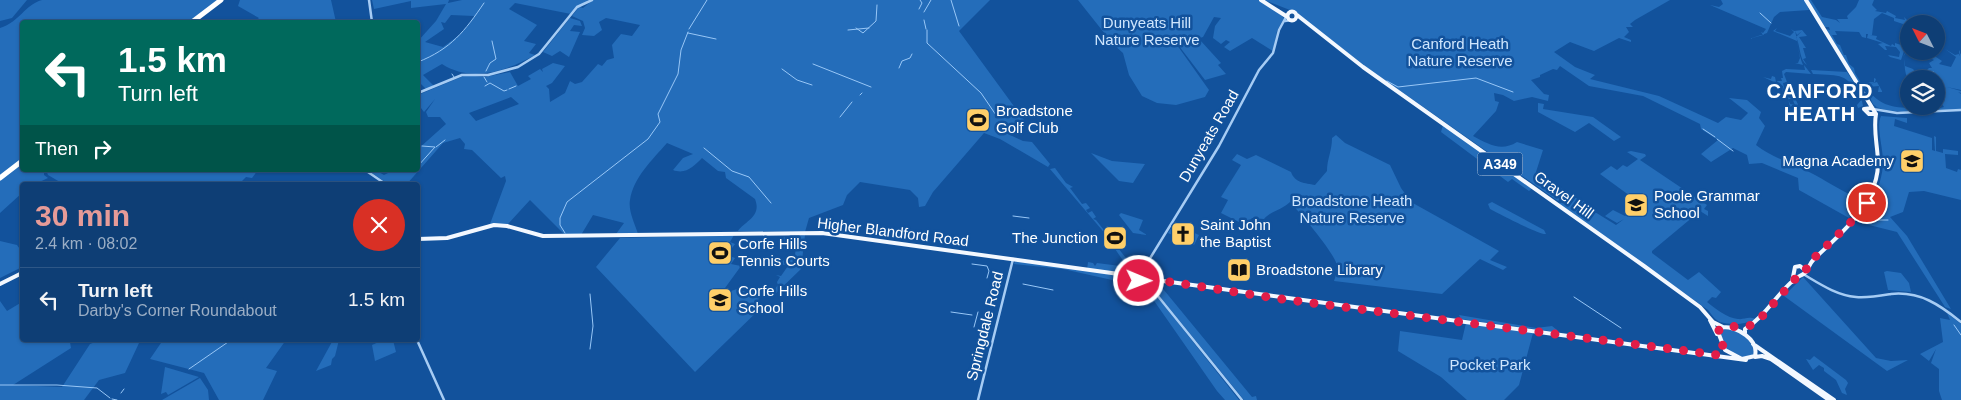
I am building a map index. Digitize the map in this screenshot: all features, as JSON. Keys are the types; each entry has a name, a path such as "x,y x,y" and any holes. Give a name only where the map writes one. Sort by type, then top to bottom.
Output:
{"highway":[{"path":"195,20 221,0"},
{"path":"0,178 20,163"}],"main road":[{"path":"1261,0 1297,16 1293,20 1286,18 1274,7"},
{"path":"1745,333 1746,329 1758,321 1812,260 1853,220 1871,196 1879,165 1879,146 1875,123 1876,114 1806,0"},
{"path":"1286,18 1291,12"},
{"name":"Gravel Hill","path":"1297,16 1308,26 1693,302 1713,322 1724,327"},
{"name":"Gravel Hill","path":"1293,20 1308,26"},
{"path":"1863,95 1864,108 1875,123"},
{"path":"1864,108 1873,108"},
{"path":"1868,114 1876,114"},
{"name":"Higher Blandford Road","path":"420,239 447,238 498,225 512,227 537,235 566,236 822,233 1014,258 1126,275 1152,274"},
{"path":"1790,285 1796,268 1812,260"},
{"path":"1796,268 1803,272"},
{"path":"0,284 20,274"},
{"path":"1139,282 1141,274"},
{"path":"1152,274 1164,281"},
{"path":"1152,274 1153,283"},
{"name":"Higher Blandford Road","path":"1126,275 1146,285"},
{"path":"1146,285 1164,281 1281,299 1746,360 1762,356 1770,359 1829,400"},
{"name":"Gravel Hill","path":"1708,316 1718,336"},
{"path":"1718,336 1719,330 1724,327 1749,326"},
{"path":"1734,327 1745,333 1751,343 1756,352 1752,358"},
{"name":"A349","path":"1718,336 1725,350"},
{"path":"1751,343 1834,400"},
{"path":"1706,354 1721,354 1725,350 1733,356 1746,360"}],"street":[{"path":"369,0 372,20"},
{"path":"420,92 462,75 488,75 518,67 539,54 577,7 592,0"},
{"name":"Dunyeats Road","path":"1141,274 1219,146 1259,70 1273,53 1279,30 1286,18"},
{"path":"1873,108 1900,113"},
{"path":"1945,111 1961,110"},
{"path":"1945,112 1961,110"},
{"path":"1876,114 1900,112"},
{"path":"368,172 383,182"},
{"name":"Springdale Road","path":"978,400 1014,258"},
{"path":"1149,261 1152,274"},
{"path":"1803,272 1816,282 1835,292 1854,297 1870,298 1897,293 1917,295 1937,304 1961,322"},
{"path":"1153,283 1152,288 1158,296 1242,400"},
{"path":"1146,285 1158,296"},
{"path":"418,342 444,400"}],"green space":[{"path":"0,0 27,0 12,18 0,21"},
{"path":"42,0 219,0 191,20 20,20 20,172 44,172 44,175 48,178 39,182 20,182 20,195 0,213 0,28 12,22 36,2"},
{"path":"240,0 331,0 336,20 257,20 259,18 238,6"},
{"path":"372,0 449,0 448,3 462,0 588,0 571,14 515,3 509,9 537,25 524,41 536,44 529,53 535,55 513,66 489,73 465,73 453,70 442,64 423,75 434,86 426,89 420,83 420,39 436,21 446,4 411,8 411,1 374,9","holes":["451,15 474,16 465,30 443,47 425,42 444,29 441,22 445,23"]},
{"path":"593,0 990,0 959,31 1024,120 1006,133 1023,141 1032,142 1050,164 1048,167 1000,139 984,133 933,192 925,206 919,207 918,198 910,190 860,182 847,195 843,205 809,218 805,232 738,231 755,214 757,205 755,199 726,178 725,172 718,171 702,158 686,171 673,170 683,158 693,154 667,143 644,169 632,192 630,209 638,234 616,234 624,223 593,215 581,235 565,235 530,200 508,224 490,224 506,181 505,176 501,178 472,150 464,149 465,144 460,138 443,143 420,169 420,147 446,124 440,117 428,117 426,112 435,99 424,112 420,108 420,94 466,75 485,77 510,72 518,86 531,79 528,76 540,69 543,72 542,69 553,63 565,66 552,83 546,86 549,89 550,102 565,93 570,81 575,84 582,82 598,64 602,66 607,60 614,58 612,45 621,34 632,36 640,25 606,18 599,22 602,30 594,36 582,35 585,28 583,21 572,16 579,7 583,8","holes":["511,97 519,104 476,121 469,113"]},
{"name":"Dunyeats Hill Nature Reserve","path":"1078,0 1258,0 1276,10 1284,18 1277,31 1273,51 1252,38 1230,51 1224,47 1230,42 1226,40 1221,44 1213,38 1215,26 1221,18 1214,17 1203,37 1177,45 1209,90 1205,97 1176,105 1157,103 1142,96 1129,75 1123,53 1113,44"},
{"name":"Canford Heath Nature Reserve","path":"1264,0 1670,0 1635,20 1630,24 1633,27 1626,27 1629,32 1624,37 1631,40 1631,42 1619,38 1594,51 1570,42 1554,52 1575,67 1595,75 1590,79 1659,96 1718,123 1726,117 1741,120 1748,113 1729,98 1747,100 1761,112 1759,118 1765,126 1756,145 1770,154 1863,200 1849,218 1799,190 1798,178 1762,163 1749,164 1747,155 1733,148 1711,162 1701,154 1718,140 1701,129 1700,124 1643,96 1589,86 1560,66 1557,70 1553,69 1531,80 1544,94 1549,95 1548,101 1532,97 1514,101 1494,93 1495,101 1499,102 1496,111 1473,136 1500,147 1517,142 1543,150 1536,172 1569,193 1558,201 1369,69 1295,12"},
{"path":"1721,0 1805,0 1809,10 1780,12 1774,17 1767,33 1763,34 1761,32 1763,33 1766,29 1710,5 1719,7 1723,4"},
{"path":"1807,0 1811,0 1822,17 1836,20 1840,23 1837,19 1848,19 1847,16 1856,7 1859,0 1874,0 1872,5 1877,10 1875,11 1886,13 1887,11 1896,16 1895,18 1900,19 1900,23 1882,13 1874,19 1872,35 1870,35 1877,36 1876,39 1891,46 1892,44 1895,46 1895,43 1900,45 1900,52 1896,47 1885,46 1887,50 1885,50 1878,44 1883,43 1867,38 1868,34 1866,34 1866,38 1862,37 1859,32 1835,31 1837,35 1832,35 1837,44 1840,45 1844,55 1846,55 1849,64 1854,68 1861,83 1874,82 1874,78 1876,79 1875,82 1870,84 1877,82 1882,91 1882,92 1878,92 1879,86 1867,87 1872,94 1884,103 1900,107 1900,111 1884,110 1877,107 1868,94 1871,104 1864,92 1867,93 1864,87 1867,84 1860,85 1826,29 1830,30 1829,27 1825,27"},
{"path":"570,18 580,21 582,26 574,25 570,31 580,32 569,57 560,51 552,56 543,52"},
{"path":"1777,28 1775,31 1790,36 1794,32 1791,29 1794,31 1802,30 1807,36 1799,37 1806,48 1803,48 1806,58 1803,59 1807,65 1804,63 1797,39 1803,65 1795,63 1798,63 1800,58 1797,41 1773,31"},
{"path":"1200,40 1221,63 1218,65 1226,74 1205,80 1179,46"},
{"path":"1945,49 1955,55 1959,54 1959,50 1960,52 1959,56 1961,53 1961,90 1947,87 1961,91 1961,93 1958,92 1961,94 1961,109 1945,110 1945,70 1927,70 1932,68 1929,63 1934,60 1942,61 1939,64 1951,67 1956,57"},
{"path":"1900,52 1900,60 1888,55 1899,57"},
{"path":"1804,65 1811,74 1786,72 1784,74 1787,82 1783,83 1786,96 1783,86 1763,77 1771,79 1772,76 1775,77 1776,82 1778,83 1777,81 1782,81 1781,78 1783,78 1782,71 1786,69 1805,70"},
{"path":"1905,66 1913,69 1914,70 1905,70"},
{"path":"1811,70 1847,72 1860,92 1861,98 1851,84 1842,77 1813,74"},
{"path":"1792,98 1795,98 1800,109 1794,105 1790,107 1789,100 1790,104 1795,105"},
{"path":"1862,99 1863,106 1858,108 1857,105"},
{"path":"1538,103 1544,104 1543,109 1593,117 1621,137 1614,141 1589,123 1575,132 1538,112"},
{"path":"1801,110 1808,118 1792,121 1791,114 1796,116 1796,112"},
{"path":"1881,116 1907,118 1907,123 1895,119 1894,126 1932,138 1932,150 1935,151 1934,136 1936,137 1936,151 1943,153 1943,149 1958,151 1958,155 1945,154 1946,168 1957,172 1958,169 1961,170 1961,200 1924,191 1909,192 1903,212 1890,217 1907,236 1951,309 1945,307 1897,232 1857,222 1873,202 1883,207 1874,200 1883,167 1879,131"},
{"path":"1443,125 1533,188 1529,191 1512,179 1508,182 1441,132"},
{"name":"Broadstone Heath Nature Reserve","path":"1336,135 1345,143 1390,165 1401,188 1411,202 1499,251 1490,260 1507,267 1503,270 1480,259 1442,294 1334,281 1337,265 1330,251 1290,202 1264,219 1252,218 1245,225 1221,213 1228,200 1221,197 1241,165 1232,160 1237,154 1247,159 1256,155 1291,172 1298,180 1315,185 1327,171 1332,138"},
{"name":"Poole Grammar School","path":"1627,152 1645,154 1646,156 1640,160 1707,205 1704,209 1708,211 1708,216 1700,211 1652,251 1652,253 1688,280 1699,272 1721,292 1716,298 1712,297 1707,302 1722,313 1734,318 1755,319 1738,324 1718,321 1708,310 1559,204 1570,196 1584,201 1590,209 1616,225 1624,219 1617,223 1605,216 1613,210 1625,216 1628,213 1626,210 1637,201 1600,174 1611,166 1617,170 1623,165 1627,167 1638,159"},
{"path":"1091,153 1112,161 1145,164 1133,183 1119,181"},
{"path":"1055,168 1066,183 1073,187 1070,188 1082,204 1086,203 1090,208 1086,210 1088,213 1092,211 1096,217 1093,219 1096,220 1133,267 1131,278 1136,284 1135,291 1137,293 1148,289 1159,299 1239,400 1225,400 1217,391 1150,295 1136,297 1130,291 1128,283 1063,269 1014,264 1015,261 1087,270 1088,262 1093,263 1095,266 1097,263 1120,266 1124,262 1102,230 1050,169"},
{"path":"47,172 256,172 252,178 246,177 241,182 60,182 48,175"},
{"path":"370,172 379,172 384,175 390,172 417,172 409,182 385,182"},
{"path":"1492,202 1544,230 1546,234 1528,228 1490,209 1488,204"},
{"path":"1121,213 1143,220 1139,230 1147,235 1133,233 1119,215"},
{"path":"1174,224 1199,235 1194,245 1168,233"},
{"path":"734,235 730,242 735,244 727,255 735,258 731,264 741,266 725,288 731,291 737,289 754,295 760,289 764,290 757,302 764,305 695,372 596,267 620,238"},
{"path":"805,235 801,269 773,296 770,295 778,285 777,282 780,277 776,275 781,276 788,266 773,262 779,259 788,262 795,255 797,237 792,237 792,251 782,248 780,238"},
{"path":"0,241 17,245 20,249 20,268 0,278"},
{"path":"1884,272 1901,273 1909,283 1911,292 1888,290"},
{"path":"1803,277 1876,358 1891,361 1908,360 1887,371 1784,296"},
{"path":"1157,284 1159,284 1252,397 1256,396 1257,400 1244,400 1157,293 1161,290"},
{"path":"0,301 7,311 20,303 20,342 70,342 71,348 13,385 62,387 90,344 95,342 139,343 125,373 99,380 84,400 0,400"},
{"path":"1947,313 1961,324 1961,400 1942,400 1939,391 1939,369 1931,363 1936,349 1929,361 1920,354 1943,342 1940,318 1950,320"},
{"path":"1459,315 1536,328 1552,326 1557,330 1556,332 1461,319"},
{"name":"Pocket Park","path":"1466,323 1533,333 1519,385 1504,400 1467,400 1441,377 1398,351 1400,331 1462,340"},
{"path":"1724,329 1735,331 1744,336 1751,344 1754,355 1743,357 1728,351 1720,333"},
{"path":"162,342 285,342 266,368 277,371 263,400 219,400 204,373 150,359"},
{"path":"332,342 338,342 331,365 316,371"},
{"path":"379,342 394,342 396,352 375,361 372,345"},
{"path":"1814,356 1846,380 1848,383 1845,389 1847,395 1842,393 1836,380 1824,371 1824,368 1819,365 1813,370 1806,359 1810,360"},
{"path":"165,367 199,377 168,395 166,392 161,394"},
{"path":"200,378 208,390 209,400 162,400"}],"waterway":[{"path":"689,29 707,0"},
{"path":"919,9 922,3 920,0"},
{"path":"924,12 931,0"},
{"path":"951,0 959,26"},
{"path":"420,61 440,51 456,38 484,3"},
{"path":"868,28 876,21 877,5"},
{"path":"1760,13 1771,23"},
{"path":"924,20 926,29"},
{"path":"858,29 863,33 868,28"},
{"path":"858,29 868,28"},
{"path":"848,30 858,29"},
{"path":"927,30 927,43 981,93 996,115"},
{"path":"565,233 560,225 560,218 567,202 648,139 660,122 658,114 678,74 681,50 688,32"},
{"path":"688,33 716,39"},
{"path":"486,71 490,63 496,59 492,41"},
{"path":"899,68 902,61 910,58 912,54"},
{"path":"813,64 871,87"},
{"path":"782,69 797,80 812,85"},
{"path":"484,77 487,82"},
{"path":"1387,81 1398,87 1476,78 1513,92"},
{"path":"485,86 490,83 504,91 507,90"},
{"path":"509,89 516,86"},
{"path":"840,117 852,102"},
{"path":"1703,129 1715,137"},
{"path":"1717,139 1733,151"},
{"path":"436,147 445,140"},
{"path":"420,164 435,147 422,146"},
{"path":"704,148 732,171 749,177 771,203"},
{"path":"1013,216 1029,218"},
{"path":"1863,219 1868,220"},
{"path":"1870,220 1888,220"},
{"path":"972,264 987,266 989,271 987,278"},
{"path":"1023,284 1053,290"},
{"path":"590,294 593,326 590,349"},
{"path":"1574,297 1621,328"},
{"path":"951,312 972,315"},
{"path":"974,327 978,312"},
{"path":"1954,325 1961,335"},
{"path":"189,369 228,342"},
{"path":"0,385 57,385 97,388 110,398"},
{"path":"121,393 124,389"},
{"path":"112,399 117,400"}],"place":[{"name":"Broadstone Golf Club","path":"978,120"},
{"name":"Magna Academy","path":"1912,161"},
{"name":"Poole Grammar School","path":"1636,205"},
{"name":"Saint John the Baptist","path":"1183,234"},
{"name":"The Junction","path":"1115,238"},
{"name":"Corfe Hills Tennis Courts","path":"720,253"},
{"name":"Broadstone Library","path":"1239,270"},
{"name":"Corfe Hills School","path":"720,300"}],"district":[{"name":"CANFORD HEATH","path":"1820,102"}],"route":[{"path":"1139,281 1145,285 1164,281 1281,299 1718,355 1725,350 1718,336 1719,330 1724,327 1749,326 1758,321 1796,278 1805,273 1808,264 1853,220 1867,203"}]}
